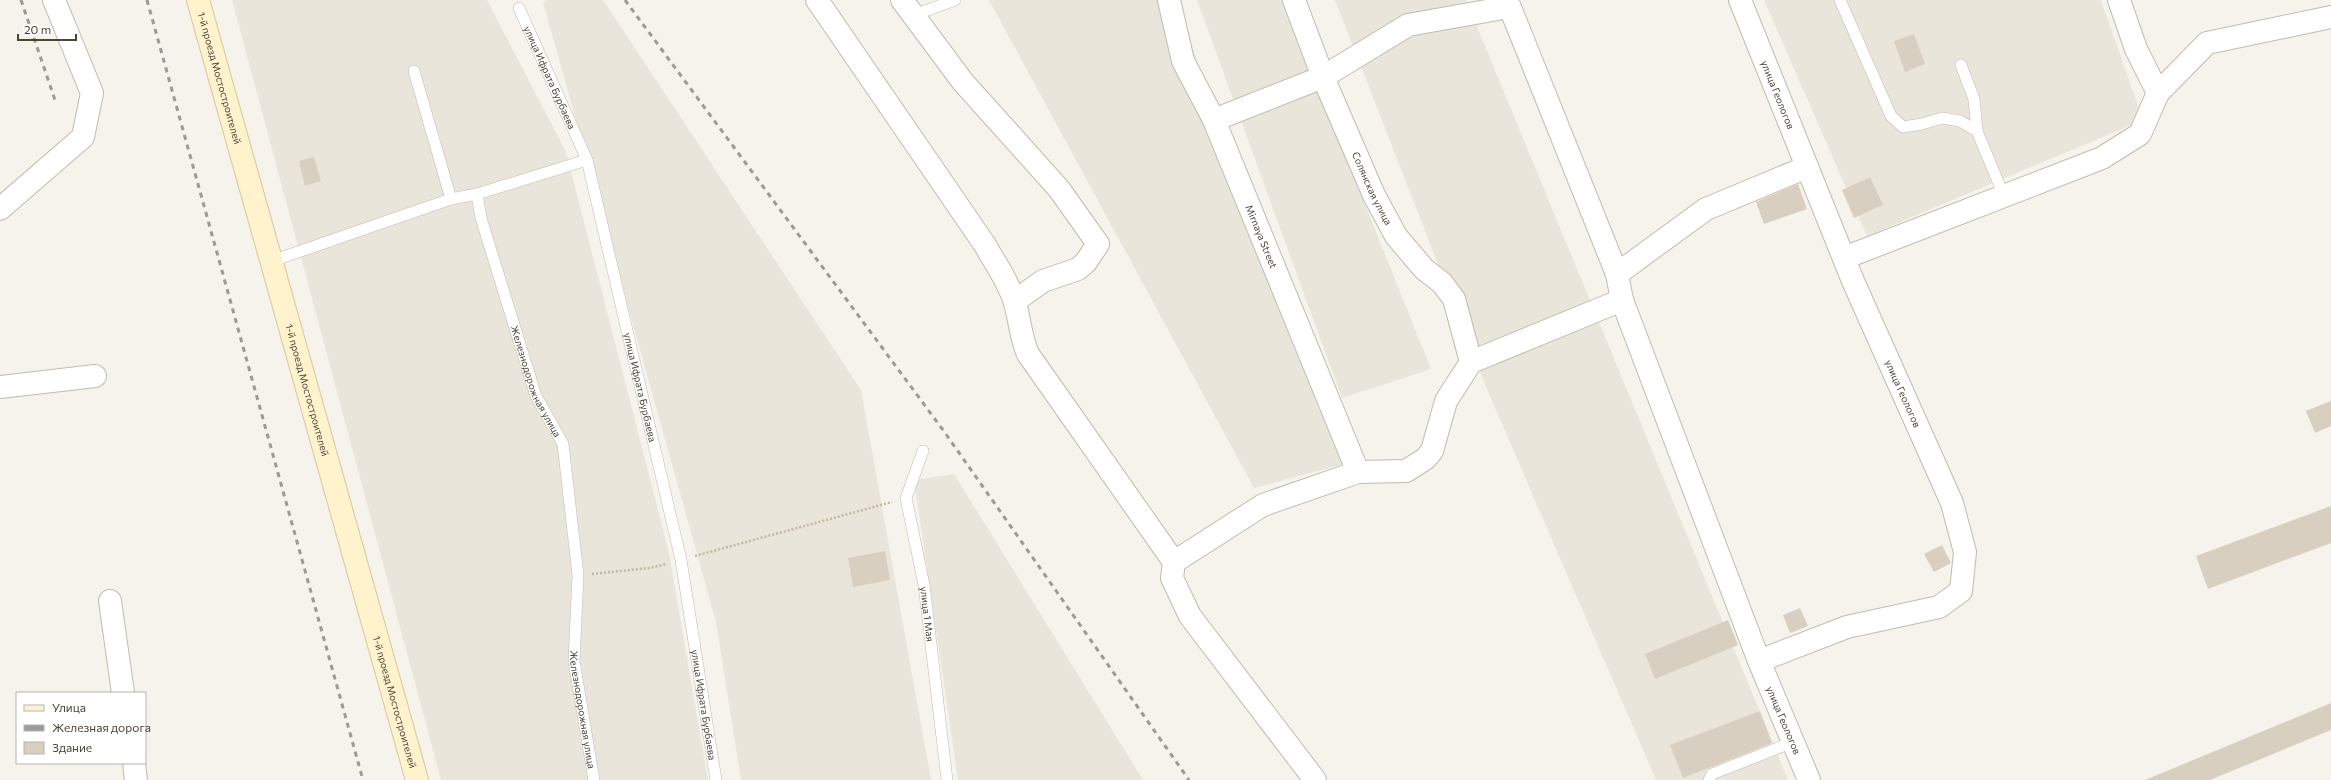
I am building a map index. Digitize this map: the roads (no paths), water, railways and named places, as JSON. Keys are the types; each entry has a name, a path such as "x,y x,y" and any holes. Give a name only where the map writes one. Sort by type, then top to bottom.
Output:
{"street":[{"path":"0,209 83,137 92,93 54,0"},
{"name":"1-й проезд Мостостроителей","path":"198,0 417,780"},
{"path":"817,0 985,245 1009,287 1015,301 1022,339 1028,354 1174,562 1172,578 1190,616 1315,780"},
{"name":"Mirnaya Street","path":"1168,0 1183,61 1214,120 1358,472"},
{"name":"Солянская улица","path":"1294,0 1323,78 1374,196 1396,236 1424,269 1442,283 1454,299 1471,362"},
{"path":"1214,120 1323,78 1408,26 1498,9 1505,0"},
{"name":"улица Геологов","path":"1505,0 1617,274 1622,300 1758,661 1809,780"},
{"name":"улица Геологов","path":"1740,0 1844,258 1952,503 1965,552 1961,591 1939,607 1847,626 1758,661"},
{"path":"2119,0 2136,49 2158,93"},
{"path":"908,8 963,82 1059,189 1098,244 1086,262 1078,269 1043,281 1015,301"},
{"path":"1844,258 2102,158 2140,134 2158,93 2207,44 2331,17"},
{"path":"1617,274 1706,209 1807,168"},
{"path":"1174,562 1263,505 1358,472 1406,471 1425,459 1432,451 1446,401 1471,362 1622,300"},
{"path":"0,387 95,376"},
{"path":"110,601 123,692"},
{"path":"134,764 136,780"}],"lane":[{"path":"908,8 954,0"},
{"path":"1840,0 1891,116 1903,127 1922,124 1942,118 1960,121 1977,131"},
{"name":"улица Ифрата Бурбаева","path":"518,8 587,160 681,560 716,780"},
{"path":"1961,65 1974,99 1977,131 2004,196"},
{"path":"414,71 451,199"},
{"path":"272,261 451,199 477,194 587,160"},
{"name":"Железнодорожная улица","path":"477,194 481,218 536,396 563,444 578,576 574,661 594,780"},
{"name":"улица 1 Мая","path":"922,451 906,498 924,585 947,780"},
{"path":"1709,780 1712,774 1793,742"}],"railway":[{"path":"21,0 55,100"},
{"path":"147,0 363,780"},
{"path":"625,0 943,430 1189,780"}]}
